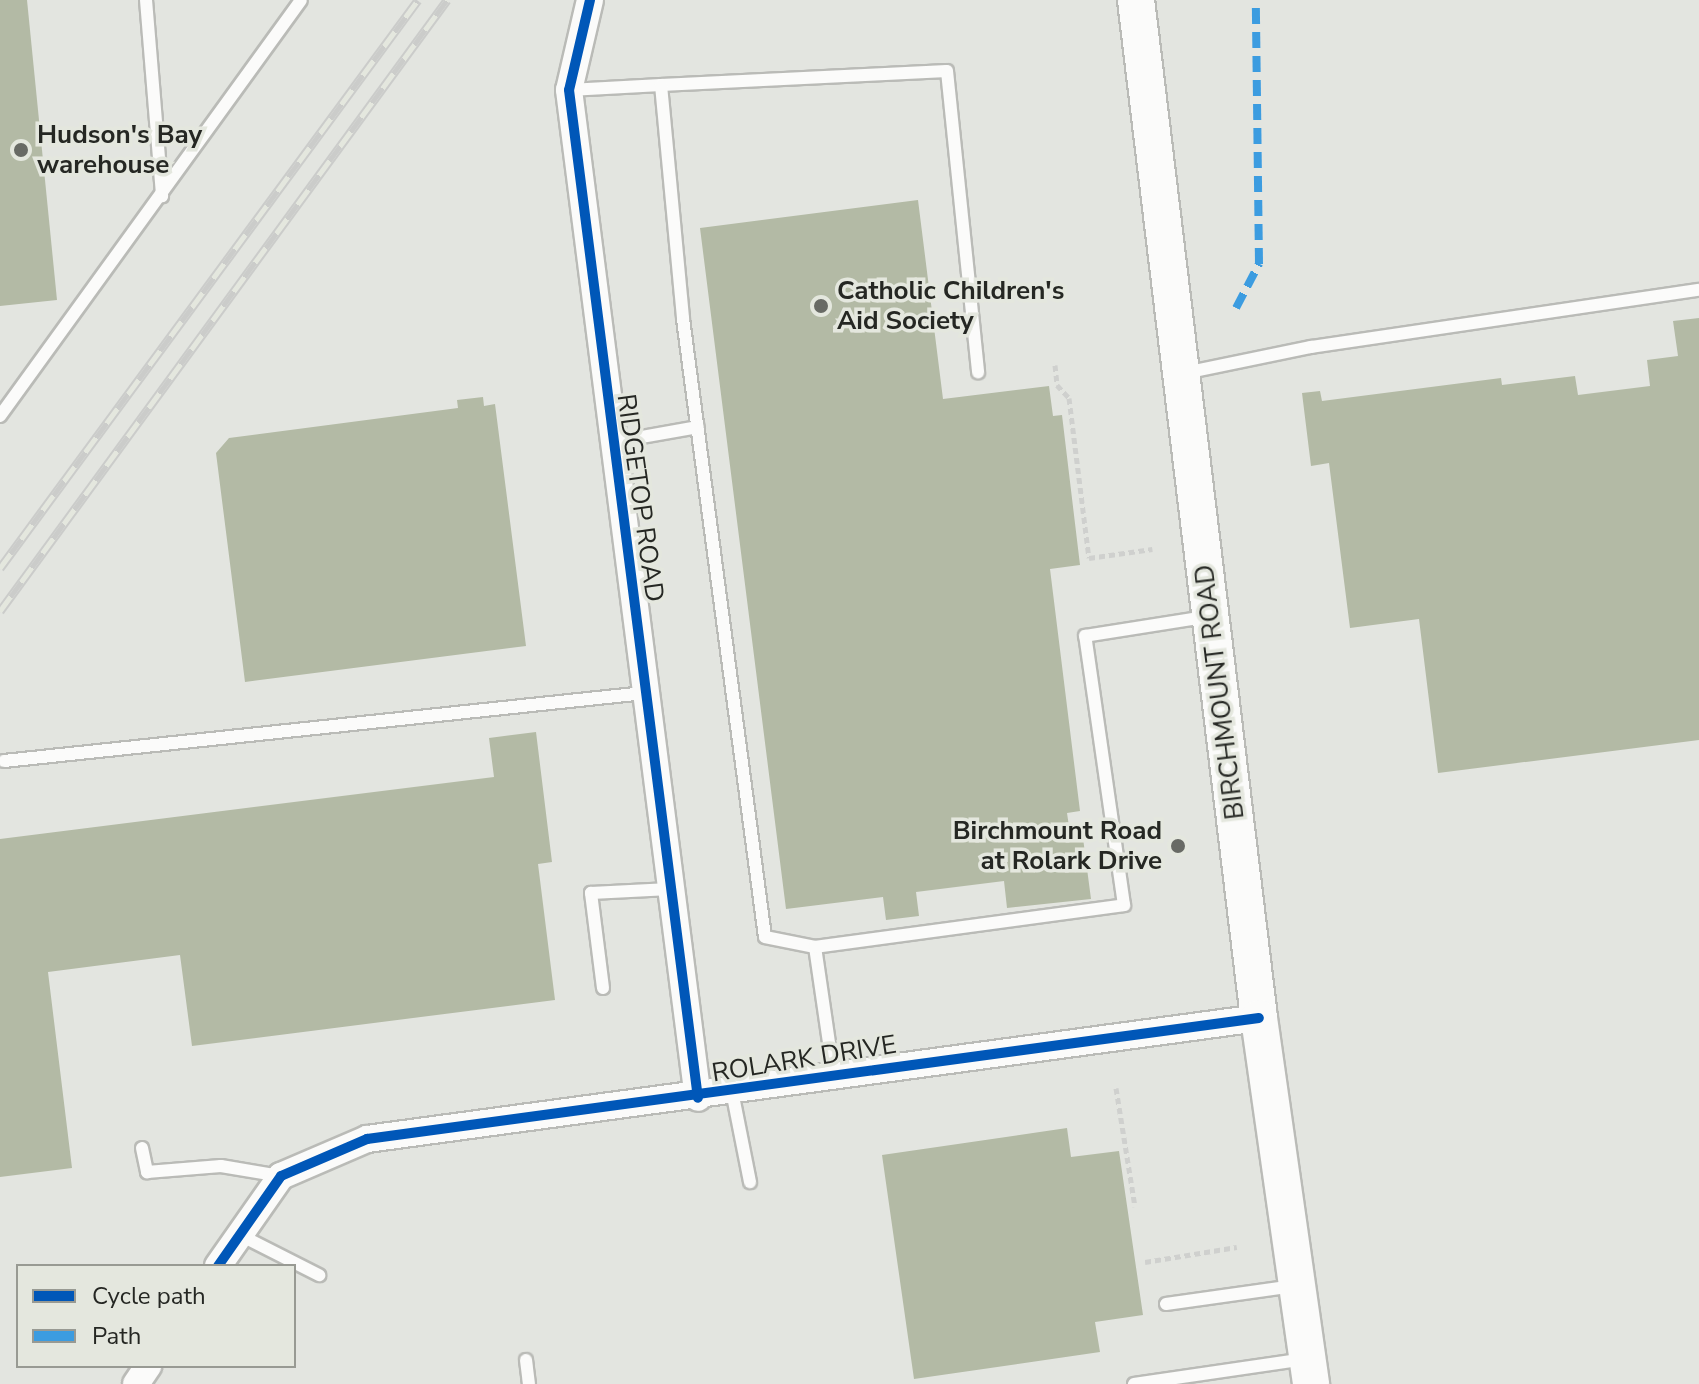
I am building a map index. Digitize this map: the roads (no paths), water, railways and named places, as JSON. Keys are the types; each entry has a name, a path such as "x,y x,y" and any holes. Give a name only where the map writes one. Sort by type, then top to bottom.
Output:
{"main road":[{"name":"BIRCHMOUNT ROAD","path":"1136,0 1259,1018 1309,1372"}],"street":[{"name":"RIDGETOP ROAD","path":"590,0 569,90 609,442 698,1098"},
{"name":"ROLARK DRIVE","path":"281,1176 367,1139 698,1098 1259,1018"},
{"path":"219,1264 281,1176"}],"lane":[{"path":"146,0 162,196"},
{"path":"0,416 301,0"},
{"path":"569,90 947,71 978,372"},
{"path":"661,85 698,427 765,937 815,947 1124,905 1085,636 1210,616"},
{"path":"1182,374 1311,347 1699,290"},
{"path":"609,442 698,427"},
{"path":"4,761 645,693"},
{"path":"603,988 591,893 670,889"},
{"path":"815,947 834,1077"},
{"path":"732,1091 750,1182"},
{"path":"142,1148 147,1172 221,1166 281,1176"},
{"path":"240,1235 319,1275"},
{"path":"1166,1304 1297,1286"},
{"path":"526,1360 529,1384"},
{"path":"1134,1384 1309,1372"}],"railway":[{"path":"0,568 418,0"},
{"path":"0,611 447,0"}],"place":[{"name":"Hudson's Bay warehouse","path":"21,150"},
{"name":"Catholic Children's Aid Society","path":"821,306"},
{"name":"Birchmount Road at Rolark Drive","path":"1178,846"}]}
